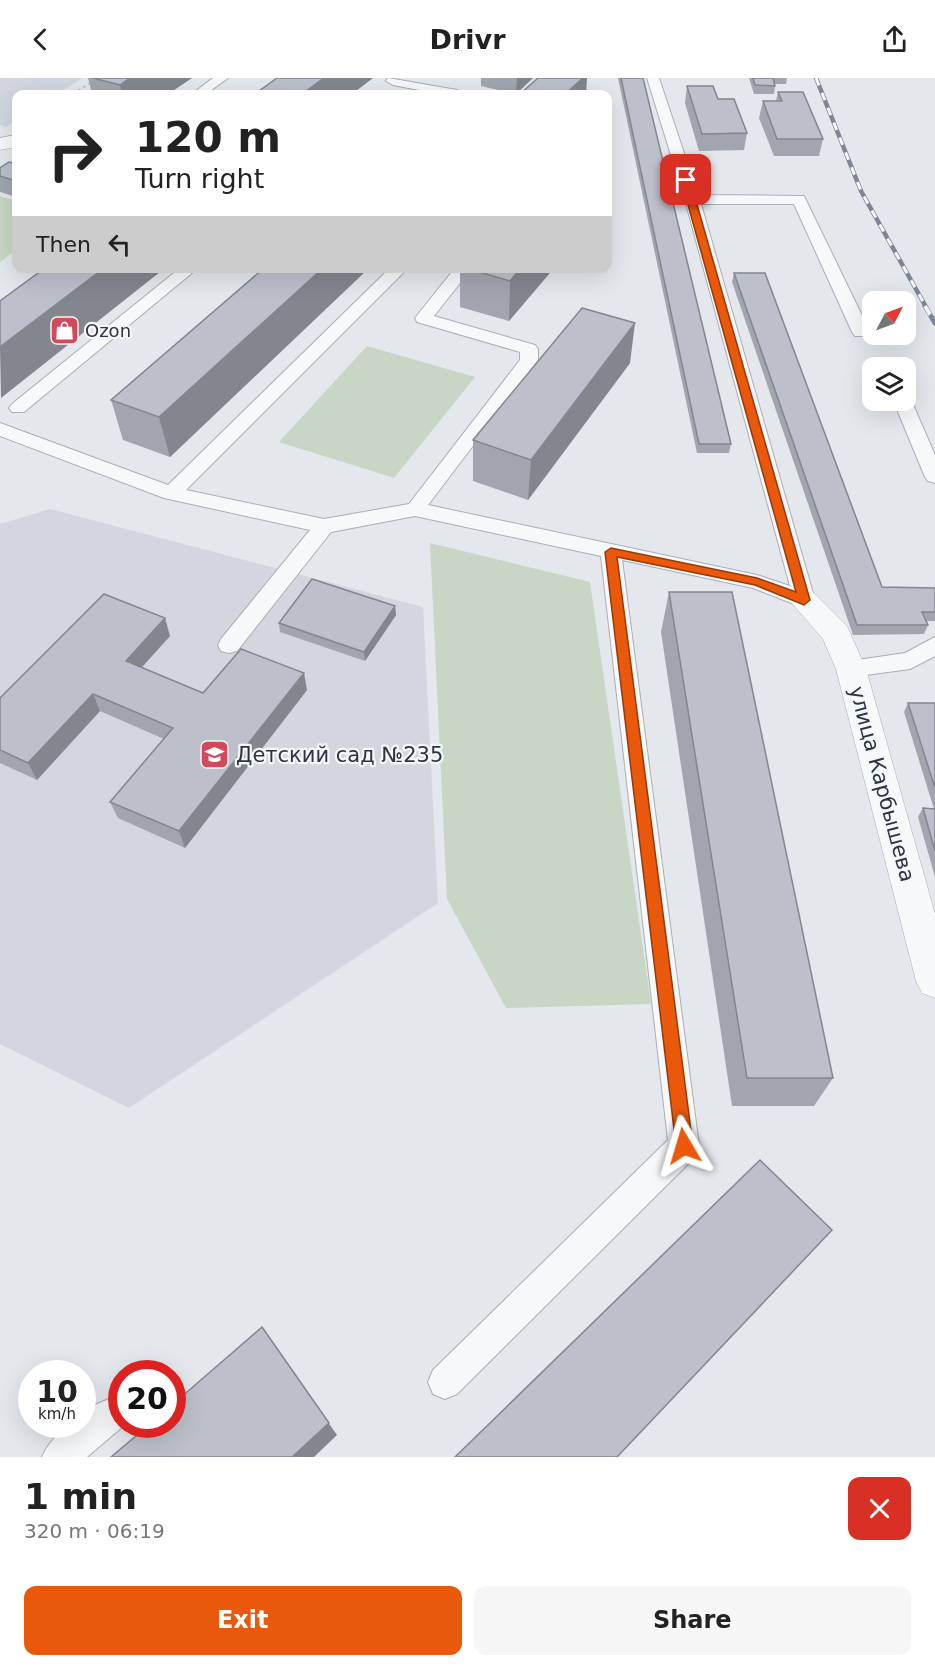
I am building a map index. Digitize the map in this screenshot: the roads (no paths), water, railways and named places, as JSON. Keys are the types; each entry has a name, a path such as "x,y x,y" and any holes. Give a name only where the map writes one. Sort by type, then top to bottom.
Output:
{"street":[{"name":"улица Карбышева","path":"804,600 836,634 851,669 935,981"}],"lane":[{"path":"204,90 222,78"},
{"path":"653,78 692,200 804,600"},
{"path":"392,82 451,90"},
{"path":"692,200 799,200 861,332"},
{"path":"18,408 184,273"},
{"path":"171,494 395,273"},
{"path":"415,509 529,360 529,349 423,318 460,273"},
{"path":"907,411 935,477"},
{"path":"0,429 171,494 324,526 415,509 757,582 804,600"},
{"path":"229,645 324,526"},
{"path":"445,1382 684,1146 611,552"},
{"path":"851,669 910,661 935,645"},
{"path":"60,1457 108,1417"}],"railway":[{"path":"816,78 861,191 926,307"},
{"path":"925,306 935,323"}],"place":[{"name":"Ozon","path":"64,331"},
{"name":"Детский сад №235","path":"215,755"}]}
